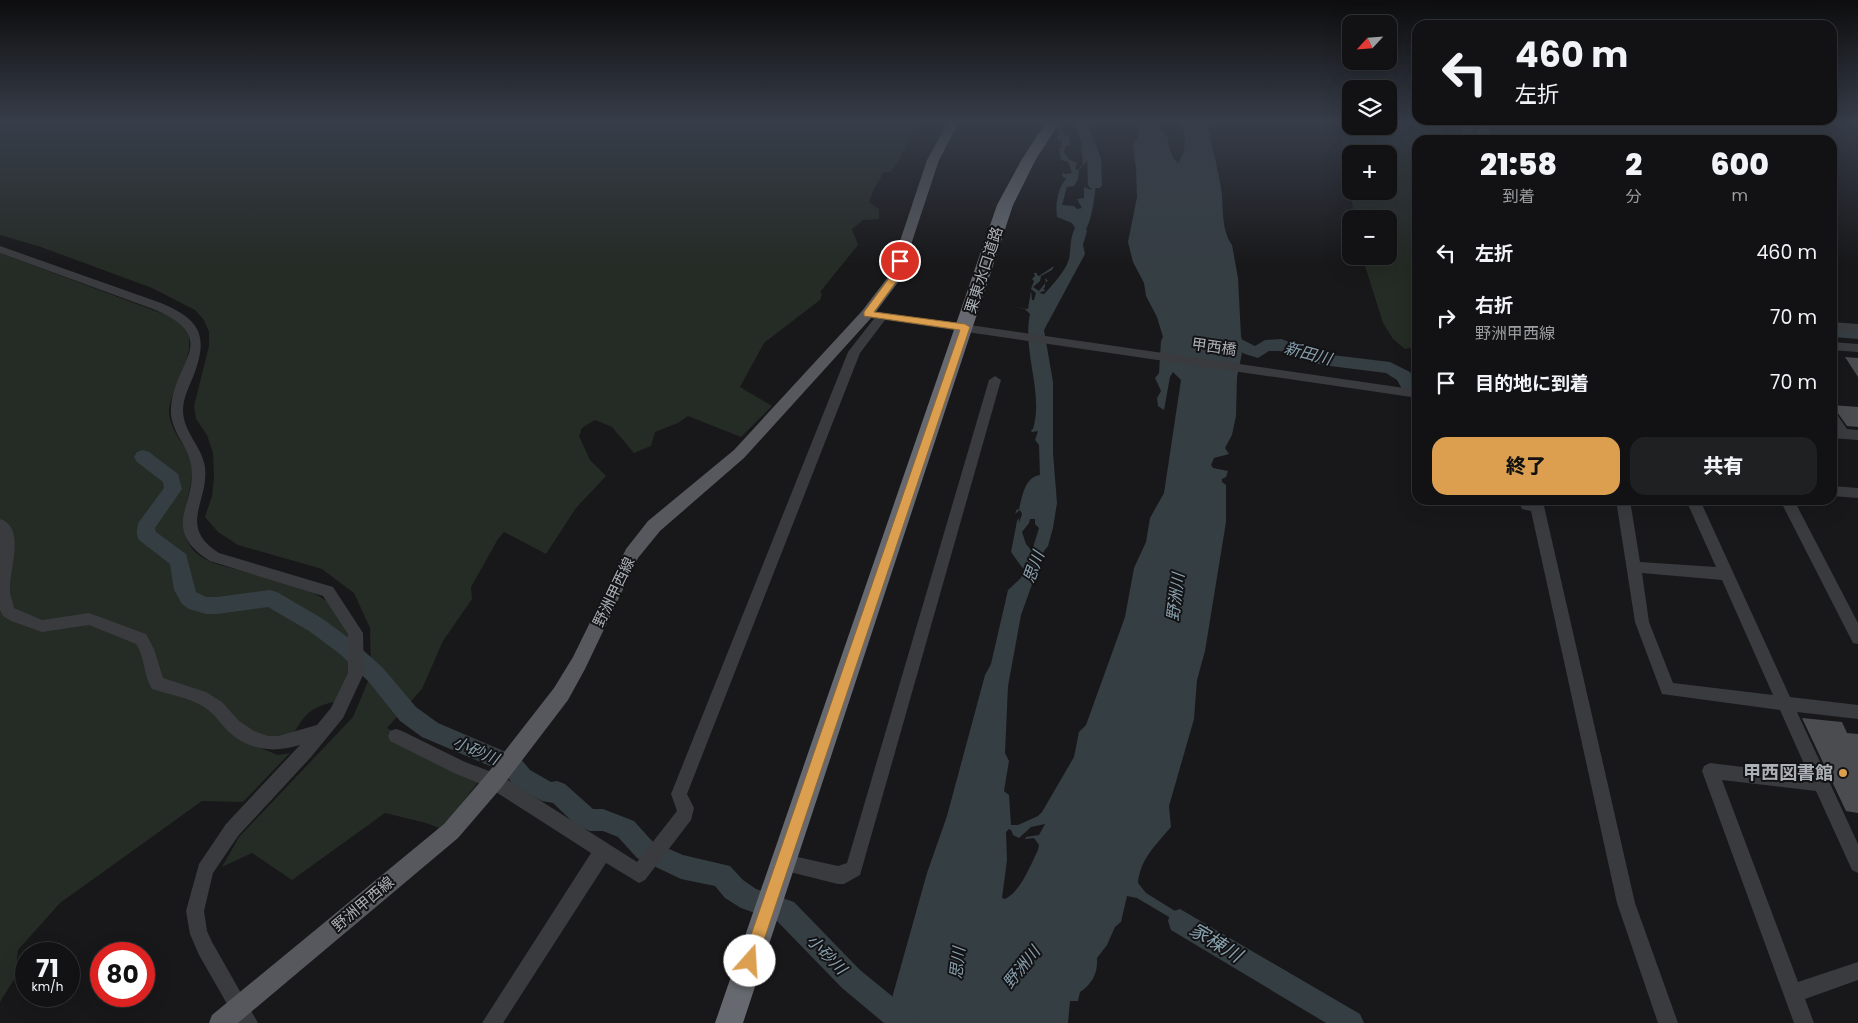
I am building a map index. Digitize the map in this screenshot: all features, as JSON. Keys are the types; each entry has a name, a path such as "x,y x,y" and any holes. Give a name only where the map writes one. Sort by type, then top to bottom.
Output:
{"highway":[{"name":"栗東水口道路","path":"729,1023 1005,205 1023,170"}],"main road":[{"name":"野洲甲西線","path":"220,1023 244,1015 451,831 504,768 561,694 579,663 632,554 654,526 739,454 853,340 874,315 894,278 930,170"}],"street":[{"path":"0,249 139,300 181,317 188,323 193,330 195,341 194,354 177,405 177,414 182,434 195,456 198,466 197,488 189,520 192,533 205,551 215,557 328,591 340,604 352,622 358,639 358,663 354,680 343,704 322,731 228,834 214,854 204,875 195,910 199,935 244,1015"},
{"name":"甲西橋","path":"874,315 1412,393"},
{"path":"1837,326 1858,328"},
{"path":"396,736 460,768 504,768 603,852 639,874 685,814 686,808 679,798 679,794 854,352 853,340"},
{"path":"1837,346 1858,348"},
{"path":"784,863 831,874 844,875 854,869 995,380"},
{"path":"1838,433 1858,435"},
{"path":"1837,491 1858,493"},
{"path":"1527,505 1537,506 1626,903 1668,1023"},
{"path":"1624,505 1642,622 1668,689 1858,712"},
{"path":"1695,505 1858,864"},
{"path":"1790,505 1858,638"},
{"path":"0,524 7,533 8,539 3,592 8,612 16,617 42,626 89,619 141,639 145,643 152,677 158,684 212,703 236,728 253,740 264,744 272,744 322,731"},
{"path":"1633,567 1726,574"},
{"path":"1804,1023 1710,771 1822,784"},
{"path":"492,1023 603,852"},
{"path":"1792,994 1858,971"}],"shaded area":[{"path":"0,170 893,170 891,172 884,172 869,202 879,209 879,219 863,220 852,229 858,245 820,292 822,294 820,300 764,343 740,387 772,406 741,437 688,416 678,423 655,432 651,446 634,453 612,427 595,420 582,428 579,436 590,460 606,476 576,508 546,554 504,532 498,539 471,587 472,599 443,641 422,689 387,728 479,781 442,829 385,813 292,880 252,853 222,867 239,837 353,717 371,674 370,628 354,593 322,569 238,545 218,532 205,517 212,496 214,477 213,453 207,435 196,419 194,406 209,346 209,332 204,320 195,310 152,288 41,247 0,235"},
{"path":"1397,170 1412,170 1412,348 1405,349 1393,339 1383,323 1365,265 1397,265 1397,210 1353,210 1352,200 1397,200"},
{"path":"0,253 177,319 189,332 188,354 169,412 170,421 186,450 192,466 191,485 184,513 185,532 188,542 194,551 210,561 291,584 324,599 337,610 347,625 353,650 348,673 338,701 312,710 295,731 255,746 278,755 290,753 243,802 202,801 60,903 25,942 15,942 15,978 0,1002"}],"water":[{"name":"野洲川","path":"1071,170 1079,170 1078,179 1074,186 1067,187 1062,205 1074,206 1077,209 1082,208 1077,199 1084,198 1084,187 1091,190 1094,178 1092,170 1096,170 1093,206 1083,245 1085,254 1044,330 1053,382 1053,453 1057,503 1048,546 1044,551 1021,615 1008,686 1005,753 1009,761 1004,791 1009,795 1011,825 1018,825 1038,816 1042,812 1074,757 1079,732 1086,725 1125,617 1134,568 1146,542 1150,518 1164,493 1181,380 1173,372 1170,377 1164,410 1158,406 1157,398 1161,391 1155,378 1159,373 1161,341 1163,337 1157,317 1146,296 1144,283 1133,262 1128,242 1137,197 1136,170 1217,170 1226,234 1232,245 1238,278 1241,336 1243,343 1248,346 1235,341 1232,343 1242,353 1237,377 1236,416 1232,435 1225,448 1229,454 1214,458 1211,465 1213,468 1228,471 1226,477 1222,479 1222,482 1226,485 1226,522 1205,651 1197,680 1194,719 1169,806 1171,827 1145,859 1139,874 1138,883 1146,893 1204,929 1201,936 1137,898 1127,896 1121,922 1115,927 1107,945 1097,958 1093,978 1080,992 1078,1001 1070,1001 1068,1023 885,1023 927,873 947,816 985,675 991,664 1008,590 1021,578 1024,570 1011,552 1017,521 1019,518 1019,523 1022,514 1020,510 1015,514 1017,509 1019,510 1023,493 1028,483 1031,479 1040,475 1039,445 1035,440 1038,431 1032,432 1031,430 1033,429 1036,415 1036,401 1029,343 1028,328 1030,314 1025,309 1012,307 1028,309 1031,291 1032,300 1034,300 1036,293 1031,289 1034,281 1032,279 1035,276 1034,273 1037,273 1039,276 1054,266 1052,270 1041,276 1040,281 1033,287 1039,291 1045,283 1043,289 1046,290 1039,293 1044,294 1065,268 1069,259 1071,239 1075,228 1072,223 1057,217 1056,207 1061,187 1066,179 1062,176 1063,172 1065,174 1072,173","holes":["1030,519 1035,519 1035,524 1039,528 1032,551 1026,544 1022,532","1045,824 1039,835 1026,837 1025,839 1034,838 1039,845 1038,850 1016,890 1005,899 1002,898 1007,860 1006,832 1009,829 1013,835 1019,838 1031,827"]},
{"path":"1267,341 1269,342 1255,349 1252,348"}],"building":[{"path":"1845,357 1858,358 1858,377"},
{"path":"1837,405 1858,407 1858,427 1847,426 1837,412"},
{"name":"甲西図書館","path":"1802,718 1842,722 1847,733 1858,734 1858,813 1846,811"}],"waterway":[{"name":"思川","path":"1094,170 1095,185"},
{"path":"1837,332 1858,334"},
{"name":"新田川","path":"1209,339 1223,338 1258,352 1265,346 1281,345 1322,359 1390,368 1404,376 1408,385 1412,386"},
{"name":"小砂川","path":"143,457 172,479 173,489 146,527 146,535 179,560 183,585 189,598 197,603 217,606 270,598 316,625 347,648 376,675 408,714 430,730 512,765 522,778 550,793 557,792 584,817 590,820 603,820 626,829 645,850 681,867 721,875 734,889 750,899 785,911 851,979 905,1023"},
{"name":"家棟川","path":"1180,921 1351,1023"}],"place":[{"name":"甲西図書館","path":"1843,773"}],"route":[{"path":"750,961 965,327 867,314 894,278 900,261"}]}
